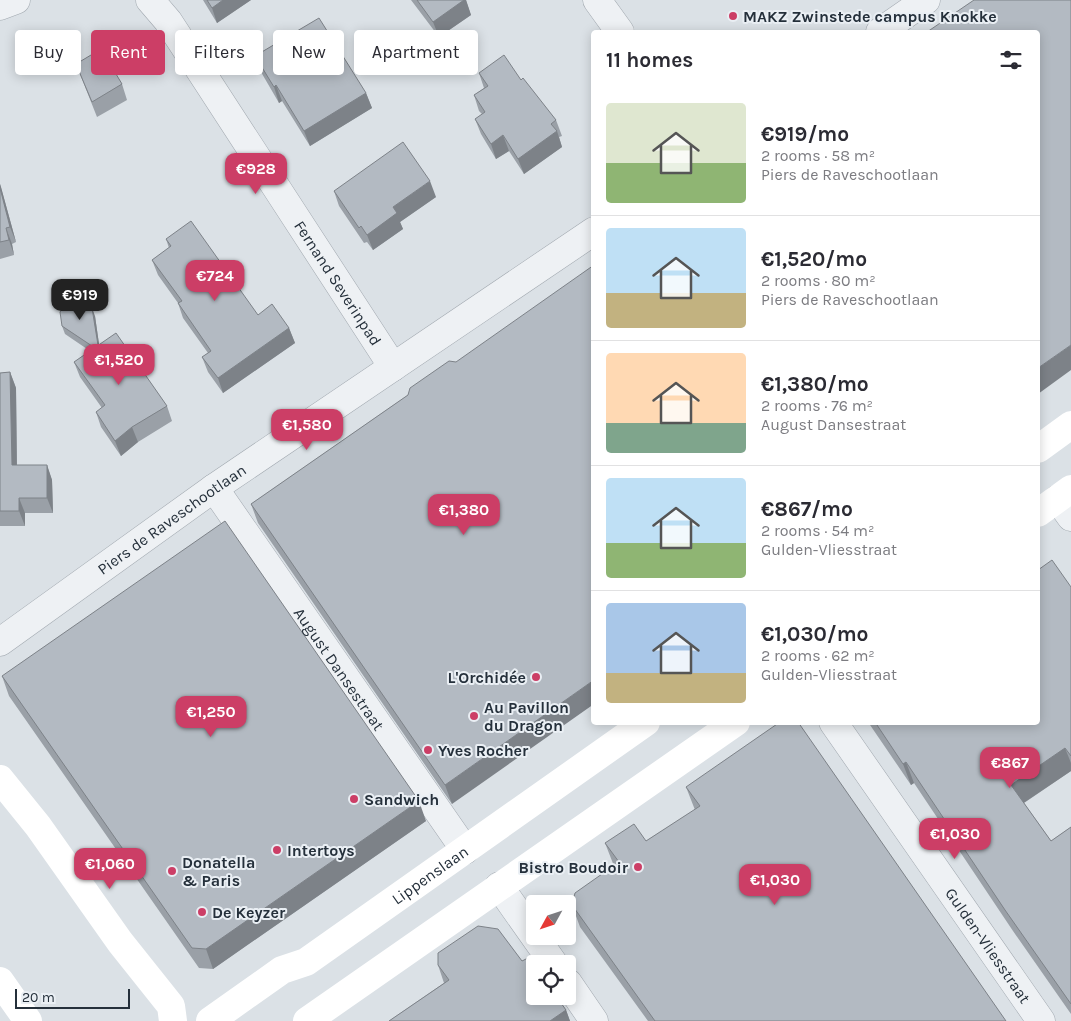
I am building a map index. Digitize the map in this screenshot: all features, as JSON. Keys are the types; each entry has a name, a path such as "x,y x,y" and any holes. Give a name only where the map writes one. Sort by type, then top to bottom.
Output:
{"main road":[{"path":"1040,448 1071,425"},
{"name":"Lippenslaan","path":"210,1021 282,970 306,962 642,725"},
{"path":"307,1021 732,725"},
{"path":"0,779 38,826 120,942 171,1006 173,1021"},
{"path":"0,981 28,1021"}],"street":[{"path":"0,6 16,0"},
{"name":"Fernand Severinpad","path":"150,0 168,21 393,367"},
{"path":"597,0 619,30"},
{"path":"883,30 926,0"},
{"name":"Piers de Raveschootlaan","path":"0,642 214,488 591,232"},
{"name":"August Dansestraat","path":"214,488 465,850"},
{"name":"Gulden-Vliesstraat","path":"835,725 1041,1021"},
{"path":"499,886 548,955"},
{"path":"576,995 594,1021"}],"building":[{"path":"207,0 223,0 212,8"},
{"path":"417,0 464,0 433,22"},
{"path":"974,0 1071,0 1071,345 1040,367 1040,30 930,30"},
{"path":"319,18 327,30 299,30"},
{"path":"273,45 273,75 344,75 344,58 366,93 304,131 276,85 274,87 263,69 263,51"},
{"path":"91,55 91,75 117,75 122,84 92,102 81,75 81,61"},
{"path":"504,55 521,80 523,78 556,120 551,124 557,131 518,159 503,135 491,144 475,119 485,112 474,95 488,86 479,73"},
{"path":"403,142 430,181 393,207 397,213 367,235 361,226 359,228 334,191"},
{"path":"0,188 10,227 6,228 9,240 0,242"},
{"path":"191,221 258,315 272,304 289,328 218,378 202,357 211,351 178,303 182,301 152,260 171,246 166,239"},
{"path":"591,267 591,682 445,785 251,504 408,395 410,388 449,361 456,362"},
{"path":"82,299 92,308 98,345 95,348 62,326 60,312 68,301"},
{"path":"116,333 167,406 132,427 115,441 96,412 105,405 74,362"},
{"path":"10,372 12,465 47,465 47,498 19,498 19,511 0,511 0,373"},
{"path":"225,521 419,801 206,949 192,948 2,676"},
{"path":"1052,560 1071,587 1071,756 1065,748 1011,785 1051,841 1071,827 1071,1004 1005,910 906,762 903,764 877,725 1040,725 1040,569"},
{"path":"776,725 800,725 1006,1021 655,1021 576,911 574,895 619,862 605,843 634,824 646,841 700,806 686,787"},
{"path":"478,926 498,929 522,961 526,959 526,1005 562,1005 566,1010 550,1021 389,1021 449,980 438,965 438,953"}],"place":[{"name":"MAKZ Zwinstede campus Knokke","path":"733,16"},
{"name":"L'Orchidée","path":"536,677"},
{"name":"Au Pavillon du Dragon","path":"474,716"},
{"name":"Yves Rocher","path":"428,750"},
{"name":"Sandwich","path":"354,799"},
{"name":"Intertoys","path":"277,850"},
{"name":"Bistro Boudoir","path":"638,867"},
{"name":"Donatella & Paris","path":"172,871"},
{"name":"De Keyzer","path":"202,912"}]}
